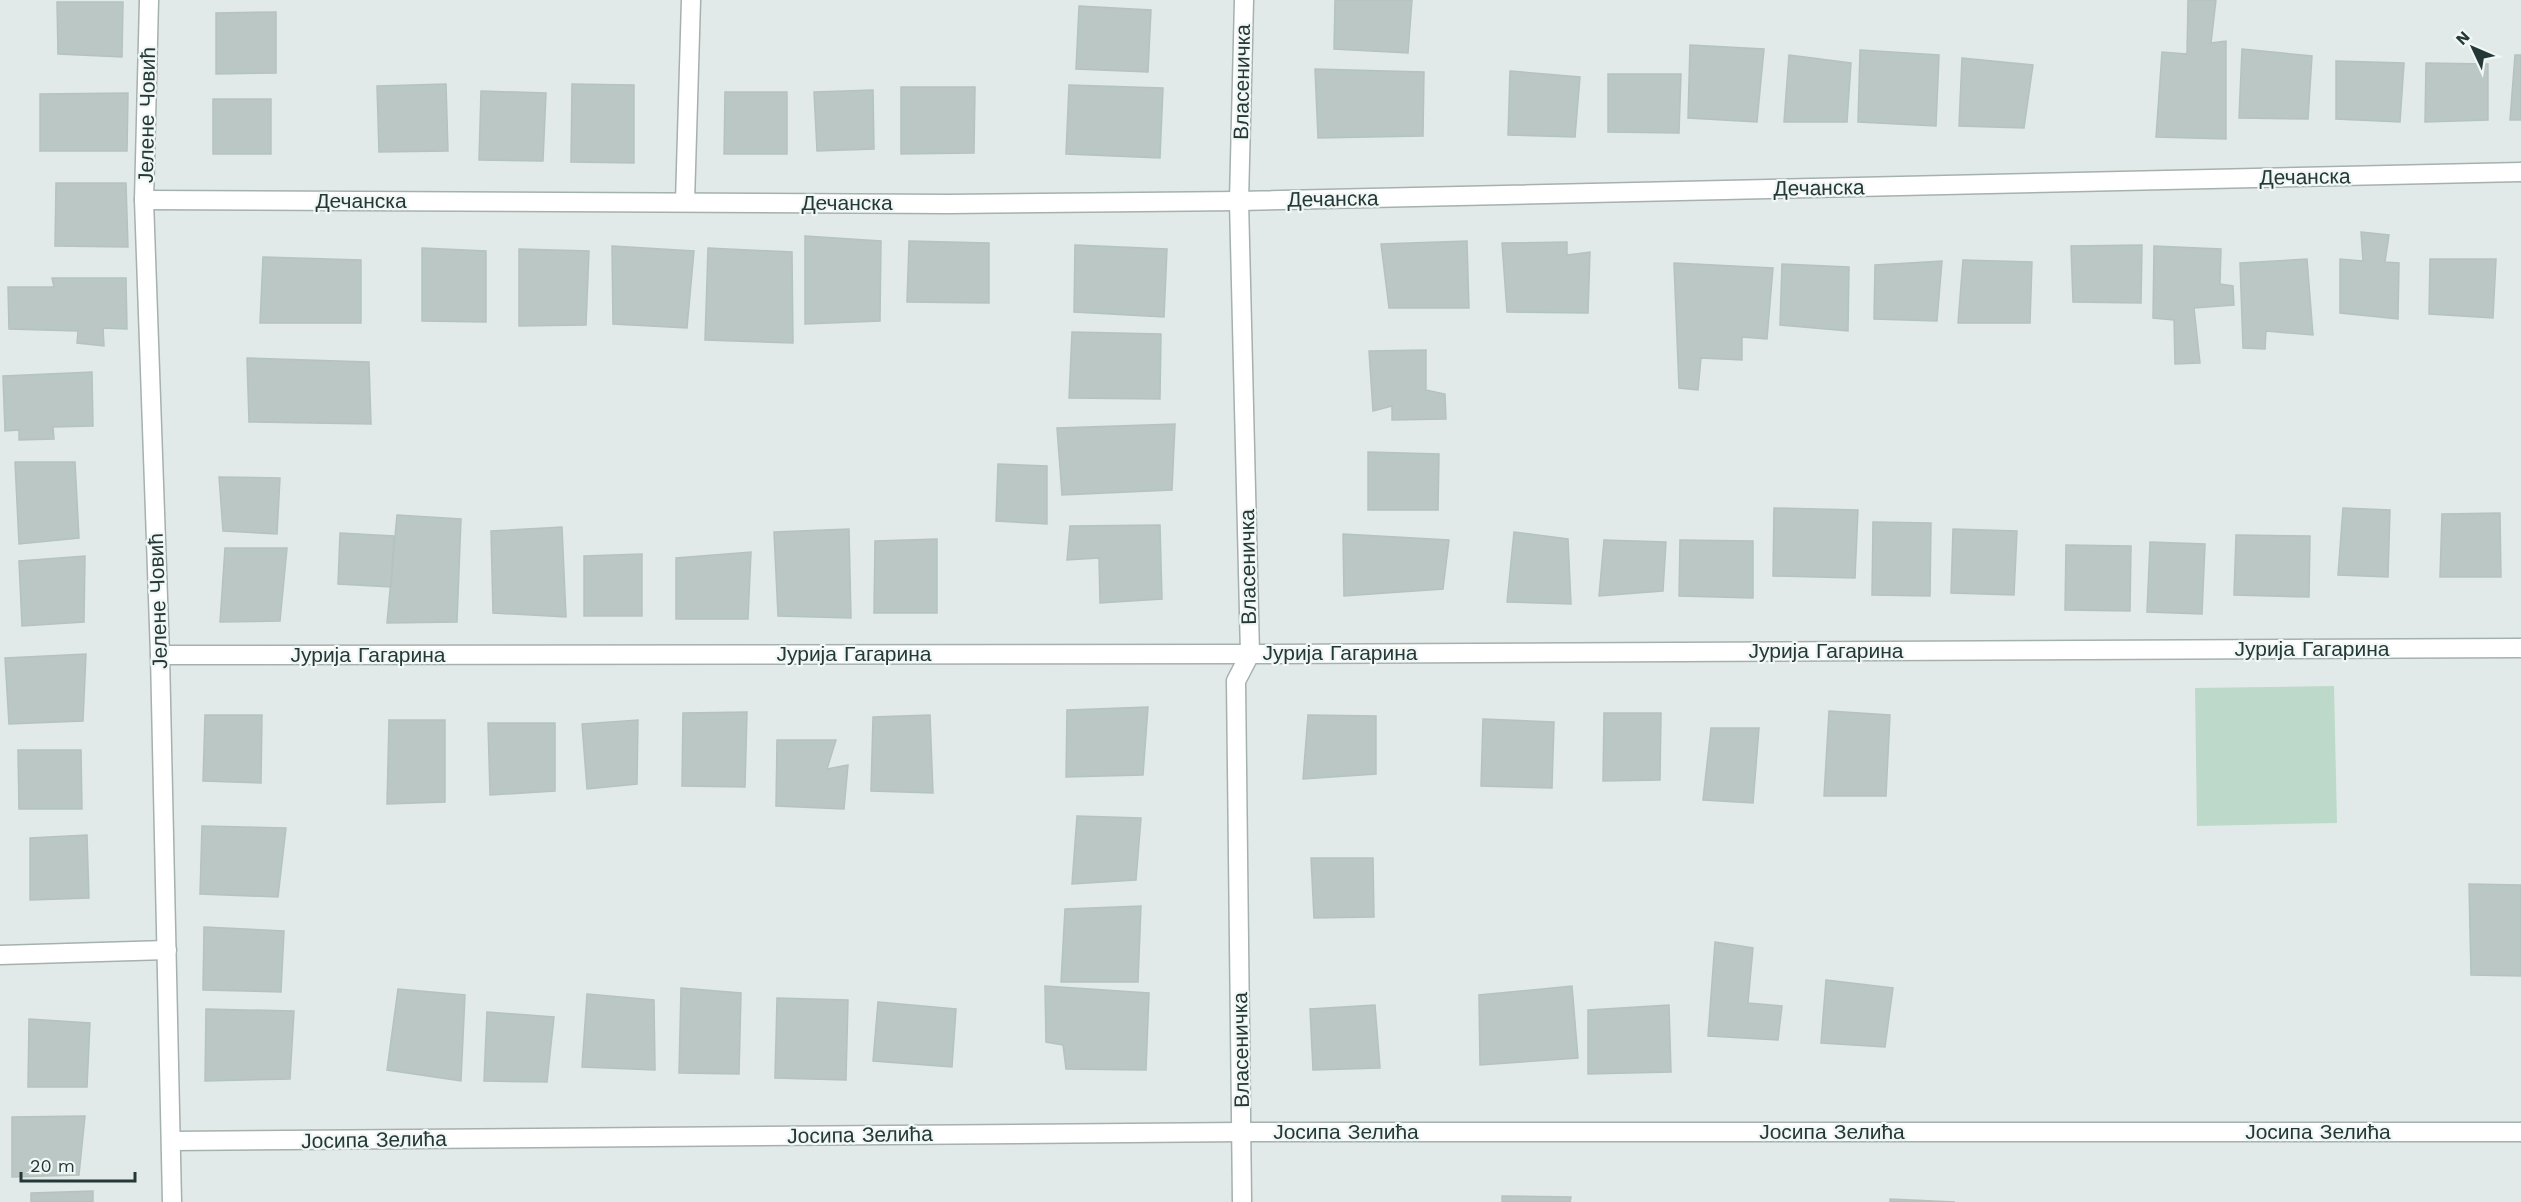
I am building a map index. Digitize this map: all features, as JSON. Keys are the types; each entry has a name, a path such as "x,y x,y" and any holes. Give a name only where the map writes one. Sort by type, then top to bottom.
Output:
{"street":[{"name":"Јелене Човић","path":"149,0 144,200 160,655 172,1202"},
{"path":"685,202 691,0"},
{"name":"Власеничка","path":"1242,1202 1236,681 1250,654 1239,201 1244,0"},
{"name":"Дечанска","path":"144,200 949,204 1239,201 2521,171"},
{"name":"Јурија Гагарина","path":"160,655 1250,654 2521,648"},
{"path":"0,955 167,950"},
{"name":"Јосипа Зелића","path":"172,1141 1242,1132 2521,1132"}],"green space":[{"path":"2334,686 2337,823 2197,826 2195,688"}],"building":[{"path":"1335,0 1412,0 1408,53 1334,49"},
{"path":"2188,0 2216,0 2211,43 2226,41 2226,139 2156,137 2162,52 2187,54"},
{"path":"57,2 123,2 122,57 58,54"},
{"path":"1079,6 1151,10 1148,72 1076,69"},
{"path":"276,12 276,73 216,74 216,13"},
{"path":"1690,45 1764,49 1757,122 1688,118"},
{"path":"2242,49 2312,56 2308,119 2239,118"},
{"path":"1860,50 1939,55 1936,126 1858,122"},
{"path":"1789,55 1851,63 1847,122 1784,122"},
{"path":"2515,55 2521,55 2521,120 2510,120"},
{"path":"1962,58 2033,65 2024,128 1959,126"},
{"path":"2336,61 2404,63 2400,122 2336,119"},
{"path":"2426,63 2488,64 2488,120 2425,122"},
{"path":"1315,69 1424,72 1423,136 1318,138"},
{"path":"1510,71 1580,77 1575,137 1508,135"},
{"path":"1608,74 1681,74 1679,133 1608,132"},
{"path":"446,84 448,151 379,152 377,86"},
{"path":"572,84 634,85 634,163 571,162"},
{"path":"1069,85 1163,88 1160,158 1066,154"},
{"path":"901,87 975,87 974,153 901,154"},
{"path":"873,90 874,149 817,151 814,92"},
{"path":"481,91 546,93 543,161 479,160"},
{"path":"725,92 787,92 787,154 724,154"},
{"path":"128,93 127,151 40,151 40,94"},
{"path":"213,99 271,99 271,154 213,154"},
{"path":"56,183 126,183 128,247 55,246"},
{"path":"2361,232 2389,235 2385,262 2399,263 2398,319 2340,313 2340,259 2363,261"},
{"path":"805,236 881,241 880,321 805,324"},
{"path":"909,241 989,243 989,303 907,302"},
{"path":"1467,241 1469,308 1389,308 1381,244"},
{"path":"1567,242 1567,255 1590,252 1588,313 1507,312 1502,243"},
{"path":"1075,245 1167,249 1164,317 1074,312"},
{"path":"2142,245 2141,303 2073,302 2071,246"},
{"path":"612,246 694,251 687,328 613,324"},
{"path":"2154,246 2221,249 2220,284 2233,286 2234,305 2194,308 2200,363 2175,364 2174,320 2153,318"},
{"path":"422,248 486,251 486,322 422,321"},
{"path":"708,248 792,252 793,343 705,340"},
{"path":"519,249 589,251 586,325 519,326"},
{"path":"263,257 361,260 361,323 260,323"},
{"path":"2307,259 2313,335 2266,331 2265,349 2243,348 2240,263"},
{"path":"2430,259 2496,259 2493,318 2429,314"},
{"path":"1963,260 2032,262 2030,323 1958,323"},
{"path":"1942,261 1937,321 1874,319 1875,265"},
{"path":"1674,263 1773,268 1767,339 1742,337 1742,360 1701,358 1698,390 1679,388"},
{"path":"1782,264 1849,267 1848,331 1780,325"},
{"path":"52,278 126,278 127,329 103,328 104,346 77,343 78,331 9,329 8,287 54,287"},
{"path":"1072,332 1161,334 1160,399 1069,398"},
{"path":"1426,350 1426,390 1445,394 1446,419 1392,420 1392,406 1373,411 1369,351"},
{"path":"247,358 369,362 371,424 249,422"},
{"path":"92,372 93,426 53,427 54,439 19,440 19,430 5,431 3,376"},
{"path":"1175,424 1172,490 1062,495 1057,428"},
{"path":"1368,452 1439,454 1438,510 1368,510"},
{"path":"15,462 75,462 79,538 19,544"},
{"path":"998,464 1047,466 1047,524 996,521"},
{"path":"219,477 280,478 277,534 223,531"},
{"path":"1774,508 1858,510 1855,578 1773,576"},
{"path":"2343,508 2390,510 2388,577 2338,575"},
{"path":"2500,513 2501,577 2440,577 2442,514"},
{"path":"397,515 461,519 457,622 387,623"},
{"path":"1873,522 1931,523 1930,596 1872,595"},
{"path":"1160,525 1162,599 1100,603 1099,558 1067,560 1070,526"},
{"path":"562,527 566,617 493,613 491,531"},
{"path":"849,529 851,618 778,616 774,532"},
{"path":"1953,529 2017,531 2014,595 1951,593"},
{"path":"1514,532 1568,539 1571,604 1507,602"},
{"path":"340,533 394,536 391,587 338,584"},
{"path":"1343,534 1449,540 1443,589 1344,596"},
{"path":"2236,535 2310,536 2309,597 2234,595"},
{"path":"937,539 937,613 874,613 875,541"},
{"path":"1604,540 1666,542 1663,591 1599,596"},
{"path":"1680,540 1753,541 1753,598 1679,596"},
{"path":"2150,542 2205,544 2202,614 2147,612"},
{"path":"2066,545 2131,546 2130,611 2065,610"},
{"path":"225,548 287,548 280,621 220,622"},
{"path":"751,552 748,619 676,619 676,558"},
{"path":"642,554 642,616 584,616 584,556"},
{"path":"85,556 84,622 22,626 19,561"},
{"path":"86,654 83,721 9,724 5,658"},
{"path":"1148,707 1143,775 1066,777 1067,710"},
{"path":"1829,711 1890,715 1886,796 1824,796"},
{"path":"747,712 745,787 682,786 683,713"},
{"path":"1604,713 1661,713 1660,780 1603,781"},
{"path":"205,715 262,715 261,783 203,781"},
{"path":"930,715 933,793 871,791 873,717"},
{"path":"1308,715 1376,716 1376,774 1303,779"},
{"path":"1483,719 1554,722 1552,788 1481,786"},
{"path":"389,720 445,720 445,802 387,804"},
{"path":"638,720 637,784 587,789 582,724"},
{"path":"488,723 555,723 555,791 490,795"},
{"path":"1711,728 1759,728 1753,803 1703,800"},
{"path":"777,740 836,740 827,769 848,765 844,809 776,806"},
{"path":"18,750 81,750 82,809 19,809"},
{"path":"1077,816 1141,818 1136,880 1072,884"},
{"path":"202,826 286,828 278,897 200,894"},
{"path":"87,835 89,898 30,900 30,838"},
{"path":"1311,858 1373,858 1374,917 1314,918"},
{"path":"2469,884 2521,885 2521,976 2471,975"},
{"path":"1141,906 1138,982 1061,982 1065,909"},
{"path":"204,927 284,931 281,992 203,990"},
{"path":"1715,942 1753,948 1748,1003 1782,1006 1778,1040 1708,1036"},
{"path":"1826,980 1893,988 1885,1047 1821,1043"},
{"path":"1045,986 1149,993 1146,1070 1066,1069 1063,1045 1046,1042"},
{"path":"1572,986 1578,1058 1480,1065 1479,995"},
{"path":"681,988 741,993 739,1074 679,1073"},
{"path":"398,989 465,995 461,1081 387,1070"},
{"path":"587,994 654,1000 655,1070 582,1067"},
{"path":"777,998 848,1000 846,1080 775,1078"},
{"path":"878,1002 956,1009 952,1067 873,1061"},
{"path":"1375,1005 1380,1068 1313,1070 1310,1009"},
{"path":"1669,1005 1671,1072 1588,1074 1588,1010"},
{"path":"206,1009 294,1011 290,1079 205,1081"},
{"path":"487,1012 554,1017 547,1082 484,1081"},
{"path":"29,1019 90,1023 87,1087 28,1087"},
{"path":"85,1116 79,1175 12,1177 12,1117"},
{"path":"93,1191 93,1202 31,1202 31,1193"},
{"path":"1502,1196 1571,1197 1570,1202 1502,1202"},
{"path":"1890,1199 1955,1202 1890,1202"}]}
